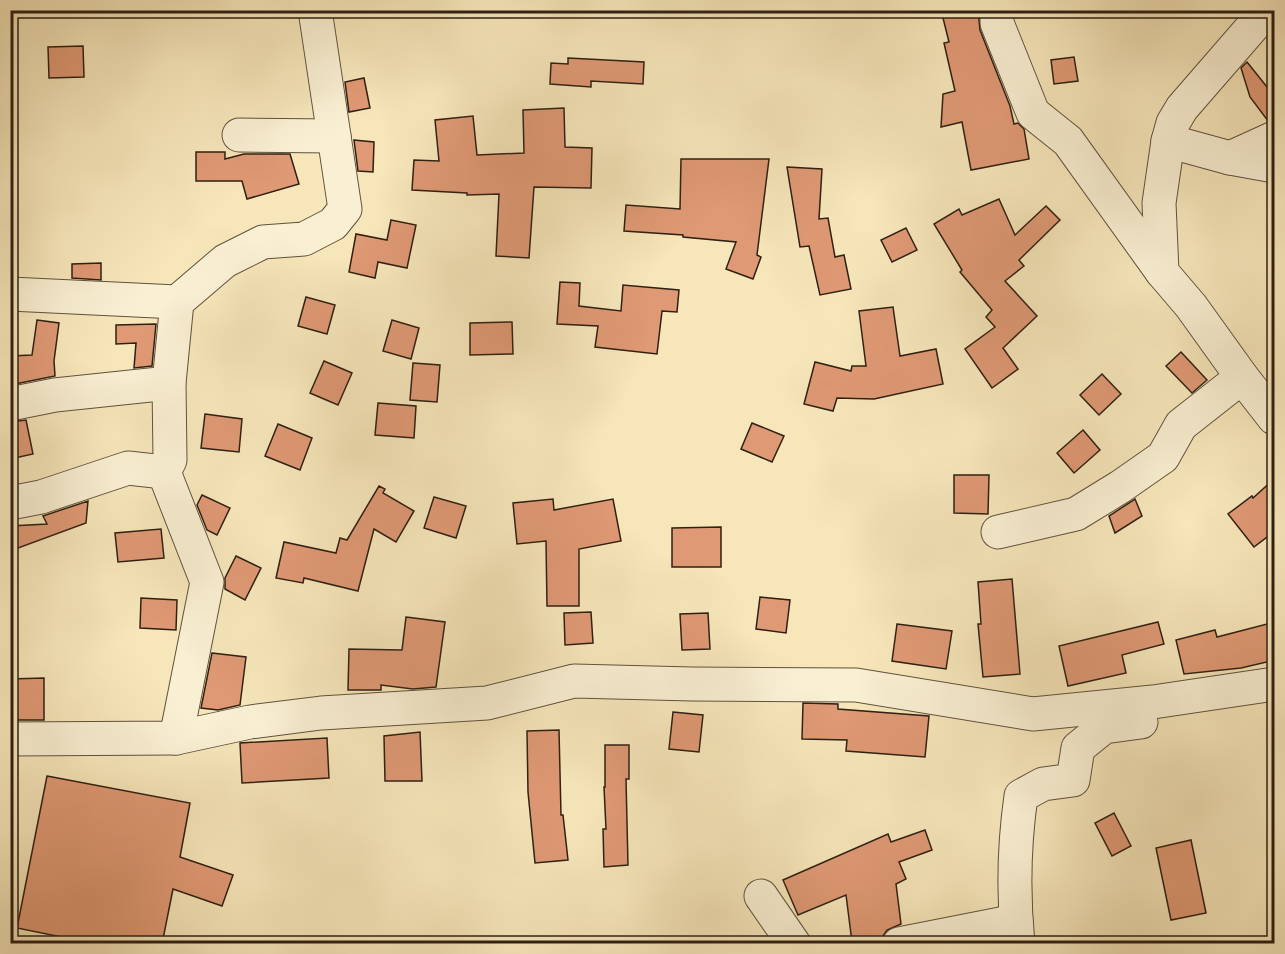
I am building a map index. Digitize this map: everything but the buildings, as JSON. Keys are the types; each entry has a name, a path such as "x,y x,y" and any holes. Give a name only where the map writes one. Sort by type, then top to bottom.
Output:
{"street":[{"path":"10,294 177,302 225,261 263,242 304,238 333,224 345,208 315,10"},
{"path":"997,10 997,23 1033,113 1068,141 1162,272 1191,306 1242,377 1275,418"},
{"path":"1162,272 1159,202 1173,123 1182,108 1267,10"},
{"path":"239,135 334,136"},
{"path":"1230,158 1275,138"},
{"path":"1168,141 1230,158 1275,166"},
{"path":"176,738 207,582 164,472 170,460 169,382 177,302"},
{"path":"998,532 1076,514 1120,488 1163,457 1181,425 1242,377"},
{"path":"10,404 56,395 169,382"},
{"path":"10,503 41,497 128,468 164,472"},
{"path":"10,739 176,738 250,722 321,713 487,704 574,681 856,685 1033,714 1153,702 1275,684"},
{"path":"899,944 1017,932 1015,851 1021,796 1043,784 1073,780 1078,748 1104,727 1220,711 1228,705 1237,690"},
{"path":"761,896 794,944"}]}
